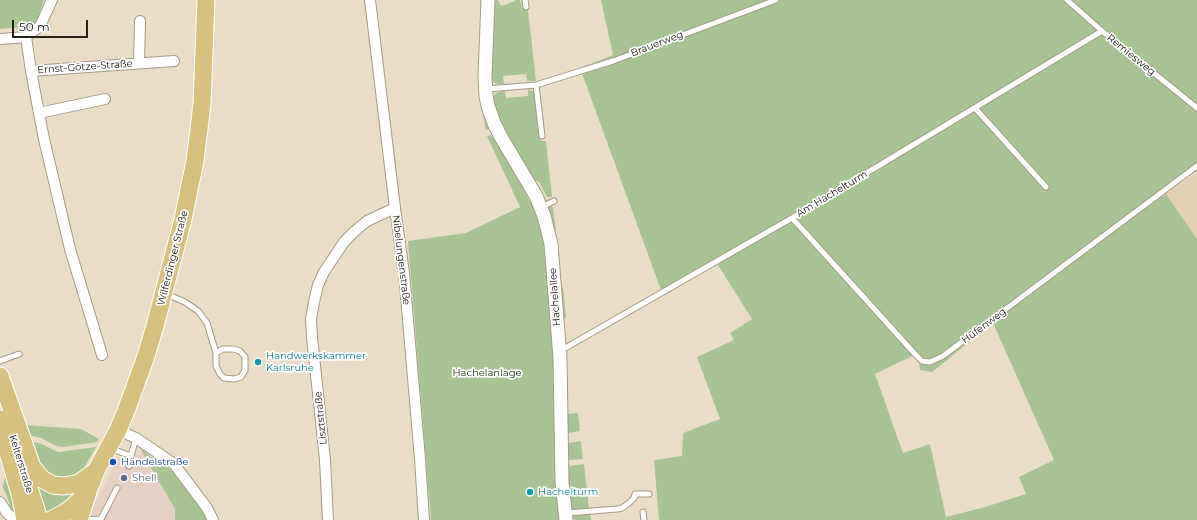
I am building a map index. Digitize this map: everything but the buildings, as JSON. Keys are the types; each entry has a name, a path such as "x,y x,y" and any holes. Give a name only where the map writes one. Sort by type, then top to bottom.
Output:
{"main road":[{"name":"Wilferdinger Straße","path":"69,520 109,448 126,412 145,359 165,294 186,207 199,130 206,0"},
{"path":"0,376 32,467 42,479 53,485 62,486 71,485 93,478"},
{"name":"Kelterstraße","path":"0,384 13,440 37,520"},
{"name":"Kelterstraße","path":"0,419 21,498 37,520"},
{"path":"79,520 93,478"},
{"name":"Wilferdinger Straße","path":"37,520 64,513 79,501"}],"street":[{"path":"0,40 26,37 40,26 52,0"},
{"name":"Nibelungenstraße","path":"370,0 404,273 424,520"},
{"name":"Hachelallee","path":"488,0 485,60 486,89 491,114 499,138 536,196 542,209 551,244 559,352 564,515"},
{"name":"Ernst-Götze-Straße","path":"139,63 140,21"},
{"path":"26,37 30,71 44,139 70,249 102,355"},
{"name":"Ernst-Götze-Straße","path":"30,71 174,60"},
{"path":"39,113 105,99"},
{"name":"Lisztstraße","path":"328,520 325,460 312,337 314,302 318,285 324,272 344,242 367,221 395,208"},
{"path":"118,430 136,438 174,464 203,502 213,520"},
{"path":"0,502 7,513 15,520"}],"lane":[{"path":"525,0 526,6"},
{"name":"Brauerweg","path":"536,85 621,58 776,0"},
{"name":"Remiesweg","path":"1067,0 1102,31 1197,108"},
{"name":"Am Hachelturm","path":"559,352 792,218 1102,31"},
{"path":"486,89 536,85 542,136"},
{"path":"975,108 1046,187"},
{"name":"Hüfenweg","path":"792,218 915,354 922,361 930,362 943,356 1197,166"},
{"path":"542,209 554,201"},
{"path":"165,294 185,302 198,311 207,323 216,353 216,366 220,374 224,378 234,379 242,377 245,370 245,357 240,351 233,349 222,349 216,353"},
{"path":"0,361 19,354"},
{"path":"128,466 136,438"},
{"path":"109,448 131,456"},
{"path":"79,520 101,519 117,488"},
{"path":"564,515 622,508 634,498 635,494 649,494"},
{"path":"642,512 644,520"}],"shaded area":[{"path":"1197,172 1197,239 1166,194"},
{"path":"143,454 175,509 175,520 86,520 119,457"}],"green space":[{"path":"0,0 44,0 37,20 33,25 0,29"},
{"path":"498,0 501,6 515,0 520,0 522,8 524,10 528,10 536,81 527,81 526,74 503,76 504,84 496,84 491,79 494,2"},
{"path":"601,0 1197,0 1197,162 1128,214 1130,218 1166,194 1197,239 1197,520 659,520 654,460 682,456 683,433 720,419 697,357 734,340 730,333 752,319 714,259 661,290 580,68 613,55","holes":["993,323 1054,460 1019,477 1026,494 946,517 930,444 903,453 875,374 914,355 919,360 920,370 932,372"]},
{"path":"528,89 534,93 539,138 541,141 546,141 552,197 547,197 540,183 535,181 510,142 497,116 493,98 495,94 505,91 506,98 528,96"},
{"path":"479,95 481,95 490,128 486,130"},
{"name":"Hachelanlage","path":"491,135 500,150 503,149 525,185 522,187 530,202 535,200 541,216 549,273 550,326 555,364 562,520 431,520 408,241 466,233 520,207 487,136"},
{"path":"549,207 553,207 557,240 547,209"},
{"path":"563,287 566,317 563,318 560,289"},
{"path":"578,413 580,431 569,433 567,430 566,416 568,414"},
{"path":"25,425 81,429 99,439 97,442 63,447 56,446 41,438 29,435"},
{"path":"581,441 583,459 567,459 566,445 568,443"},
{"path":"28,443 39,443 58,452 96,447 77,480 66,482 43,473"},
{"path":"142,449 151,457 181,476 204,509 207,520 175,520 175,509 143,454"},
{"path":"584,464 589,508 573,510 570,508 569,500 568,466"},
{"path":"7,467 19,517 12,513 7,506 10,504 3,487"},
{"path":"31,472 76,492 62,512 44,514"},
{"path":"590,514 591,520 572,520 571,518 573,515"}],"place":[{"name":"Handwerkskammer Karlsruhe","path":"258,362"},
{"name":"Händelstraße","path":"113,462"},
{"name":"Shell","path":"124,478"},
{"name":"Hachelturm","path":"530,492"}]}
